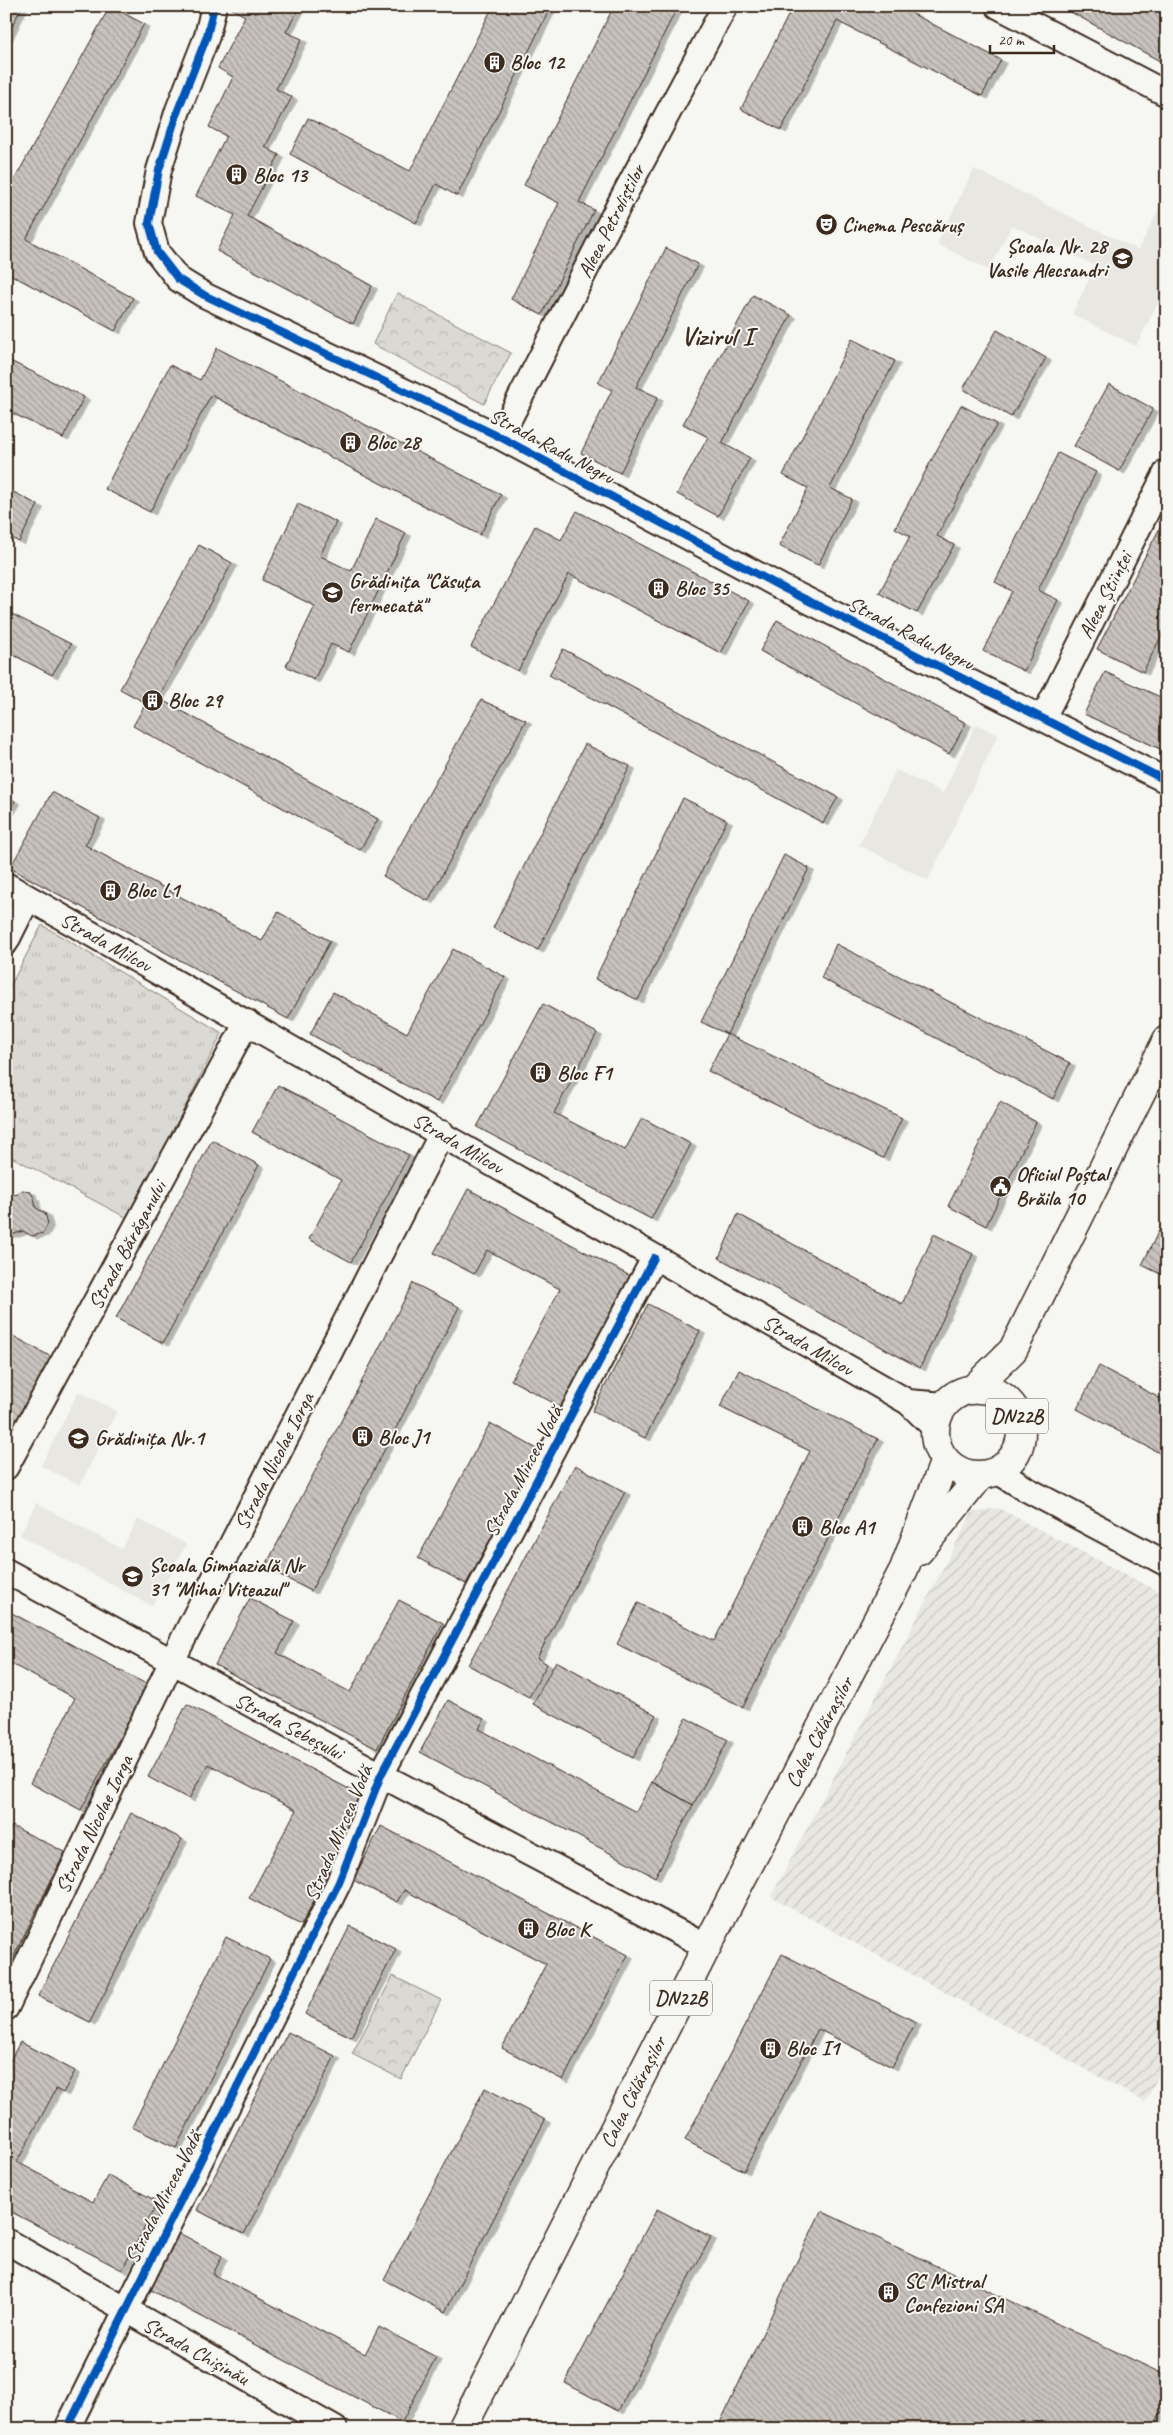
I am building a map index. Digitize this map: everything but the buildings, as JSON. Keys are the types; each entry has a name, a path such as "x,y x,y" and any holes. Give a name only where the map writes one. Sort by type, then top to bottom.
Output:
{"main road":[{"name":"DN22B","path":"940,1417 948,1400 972,1390 1013,1350 1167,1040"},
{"name":"DN22B","path":"989,1473 1007,1464 1019,1444 1021,1432 1015,1409 1013,1350"},
{"name":"DN22B","path":"972,1390 996,1393 1015,1409"},
{"path":"940,1417 939,1448 945,1460 956,1468 968,1473 989,1473"},
{"name":"Calea Călărașilor","path":"462,2429 707,1947 904,1569 945,1460"},
{"name":"Calea Călărașilor","path":"904,1569 989,1473"}],"street":[{"name":"Strada Radu Negru","path":"214,6 207,36 178,110 159,170 149,223 157,252 178,279 204,294 500,437 785,589 1167,781"},
{"name":"Aleea Petroliștilor","path":"500,437 621,201 725,6"},
{"path":"998,6 1167,94"},
{"name":"Aleea Științei","path":"1043,718 1167,471"},
{"name":"Strada Milcov","path":"6,885 442,1133 654,1258 908,1402 940,1417"},
{"path":"6,942 28,898"},
{"name":"Strada Bărăganului","path":"6,1467 247,1022"},
{"name":"Strada Nicolae Iorga","path":"6,2008 171,1662 442,1133"},
{"name":"Strada Mircea Vodă","path":"67,2429 339,1882 381,1776 654,1258"},
{"path":"989,1473 1026,1489 1167,1564"},
{"name":"Strada Sebeșului","path":"6,1571 381,1776 707,1947"},
{"name":"Strada Chișinău","path":"6,2241 336,2429"}],"shaded area":[{"name":"Școala Nr. 28 Vasile Alecsandri","path":"974,169 1138,250 1167,193 1167,285 1136,346 1072,314 1096,266 1012,225 989,270 937,244"},
{"path":"976,724 998,735 928,880 859,845 896,770 943,793"},
{"name":"Grădinița Nr.1","path":"78,1392 117,1411 80,1485 41,1466"},
{"name":"Școala Gimnazială Nr 31 \"Mihai Viteazul\"","path":"36,1503 122,1549 138,1519 186,1544 152,1606 20,1535"},
{"path":"998,1508 1167,1596 1167,2060 1145,2102 771,1897 972,1513"}],"green space":[{"path":"397,293 511,353 484,404 373,344"},
{"path":"42,925 222,1033 129,1219 6,1154 6,994"},
{"path":"393,1976 441,2000 401,2079 352,2054"}],"cycle path":[{"path":"214,6 207,36 178,110 159,170 149,223 157,252 178,279 204,295 500,437 785,589 1167,781"},
{"path":"67,2429 339,1882 381,1775 654,1258"}],"place":[{"name":"Bloc 12","path":"494,62"},
{"name":"Bloc 13","path":"237,175"},
{"name":"Cinema Pescăruș","path":"826,225"},
{"name":"Școala Nr. 28 Vasile Alecsandri","path":"1123,258"},
{"name":"Bloc 28","path":"350,442"},
{"name":"Bloc 35","path":"659,588"},
{"name":"Grădinița \"Căsuța fermecată\"","path":"333,593"},
{"name":"Bloc 29","path":"152,700"},
{"name":"Bloc L1","path":"110,890"},
{"name":"Bloc F1","path":"541,1073"},
{"name":"Oficiul Poștal Brăila 10","path":"1000,1186"},
{"name":"Bloc J1","path":"362,1437"},
{"name":"Grădinița Nr.1","path":"79,1438"},
{"name":"Bloc A1","path":"803,1527"},
{"name":"Școala Gimnazială Nr 31 \"Mihai Viteazul\"","path":"133,1577"},
{"name":"Bloc K","path":"528,1929"},
{"name":"Bloc I1","path":"770,2048"},
{"name":"SC Mistral Confezioni SA","path":"888,2293"}],"district":[{"name":"Vizirul I","path":"717,336"}]}
